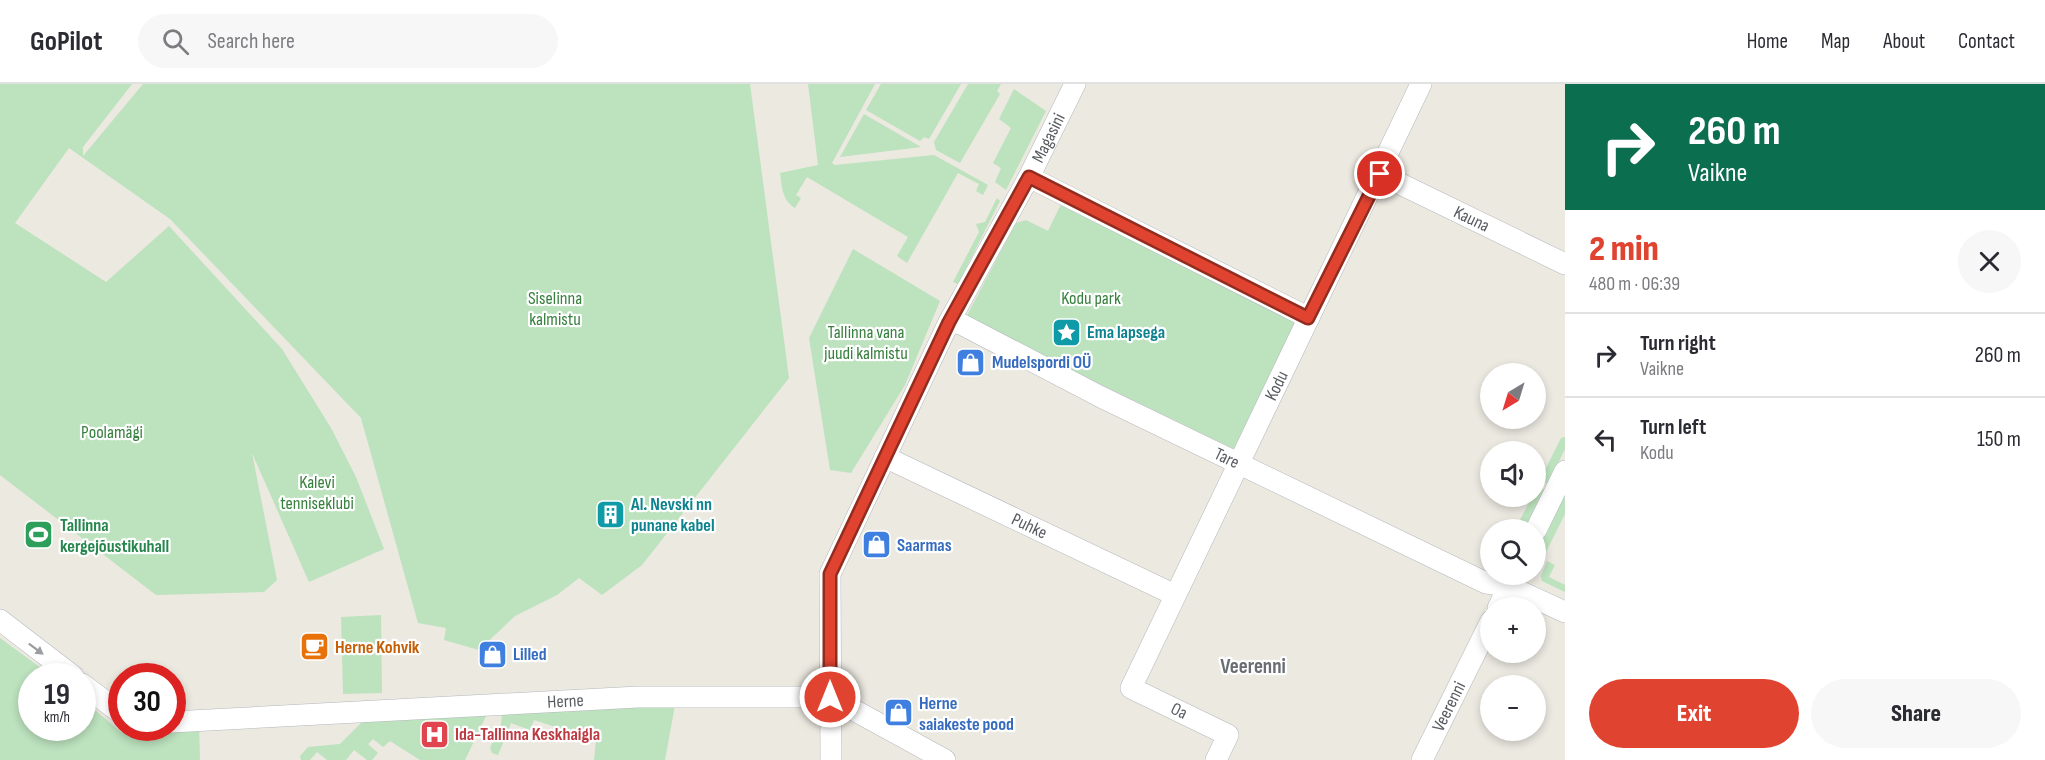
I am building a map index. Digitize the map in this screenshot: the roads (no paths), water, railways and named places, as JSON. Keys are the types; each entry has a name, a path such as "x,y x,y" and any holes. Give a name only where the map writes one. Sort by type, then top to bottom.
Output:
{"street":[{"name":"Magasini","path":"831,760 830,574 949,322 1029,177 1074,84"},
{"name":"Kodu","path":"1131,688 1308,318 1380,174 1421,84"},
{"name":"Kauna","path":"1380,174 1565,264"},
{"path":"1029,177 1308,318"},
{"name":"Tare","path":"949,322 961,324 1101,397 1480,580"},
{"name":"Puhke","path":"885,457 1174,595"},
{"path":"1541,519 1565,471"},
{"name":"Tare","path":"1519,585 1565,612"},
{"path":"0,620 56,663"},
{"name":"Veerenni","path":"1422,760 1480,643"},
{"name":"Oa","path":"1131,688 1228,735 1216,760"},
{"name":"Herne","path":"186,721 638,697 830,697 945,760"}],"place":[{"name":"Ema lapsega","path":"1066,332"},
{"name":"Mudelspordi OÜ","path":"971,362"},
{"name":"Al. Nevski nn punane kabel","path":"610,514"},
{"name":"Tallinna kergejõustikuhall","path":"39,535"},
{"name":"Saarmas","path":"876,545"},
{"name":"Herne Kohvik","path":"314,647"},
{"name":"Lilled","path":"492,654"},
{"name":"Herne saiakeste pood","path":"898,713"},
{"name":"Ida-Tallinna Keskhaigla","path":"434,734"}],"district":[{"name":"Veerenni","path":"1253,666"}],"park label":[{"name":"Kodu park","path":"1091,298"},
{"name":"Siselinna kalmistu","path":"555,308"},
{"name":"Tallinna vana juudi kalmistu","path":"866,342"},
{"name":"Poolamägi","path":"112,432"},
{"name":"Kalevi tenniseklubi","path":"317,492"}]}
